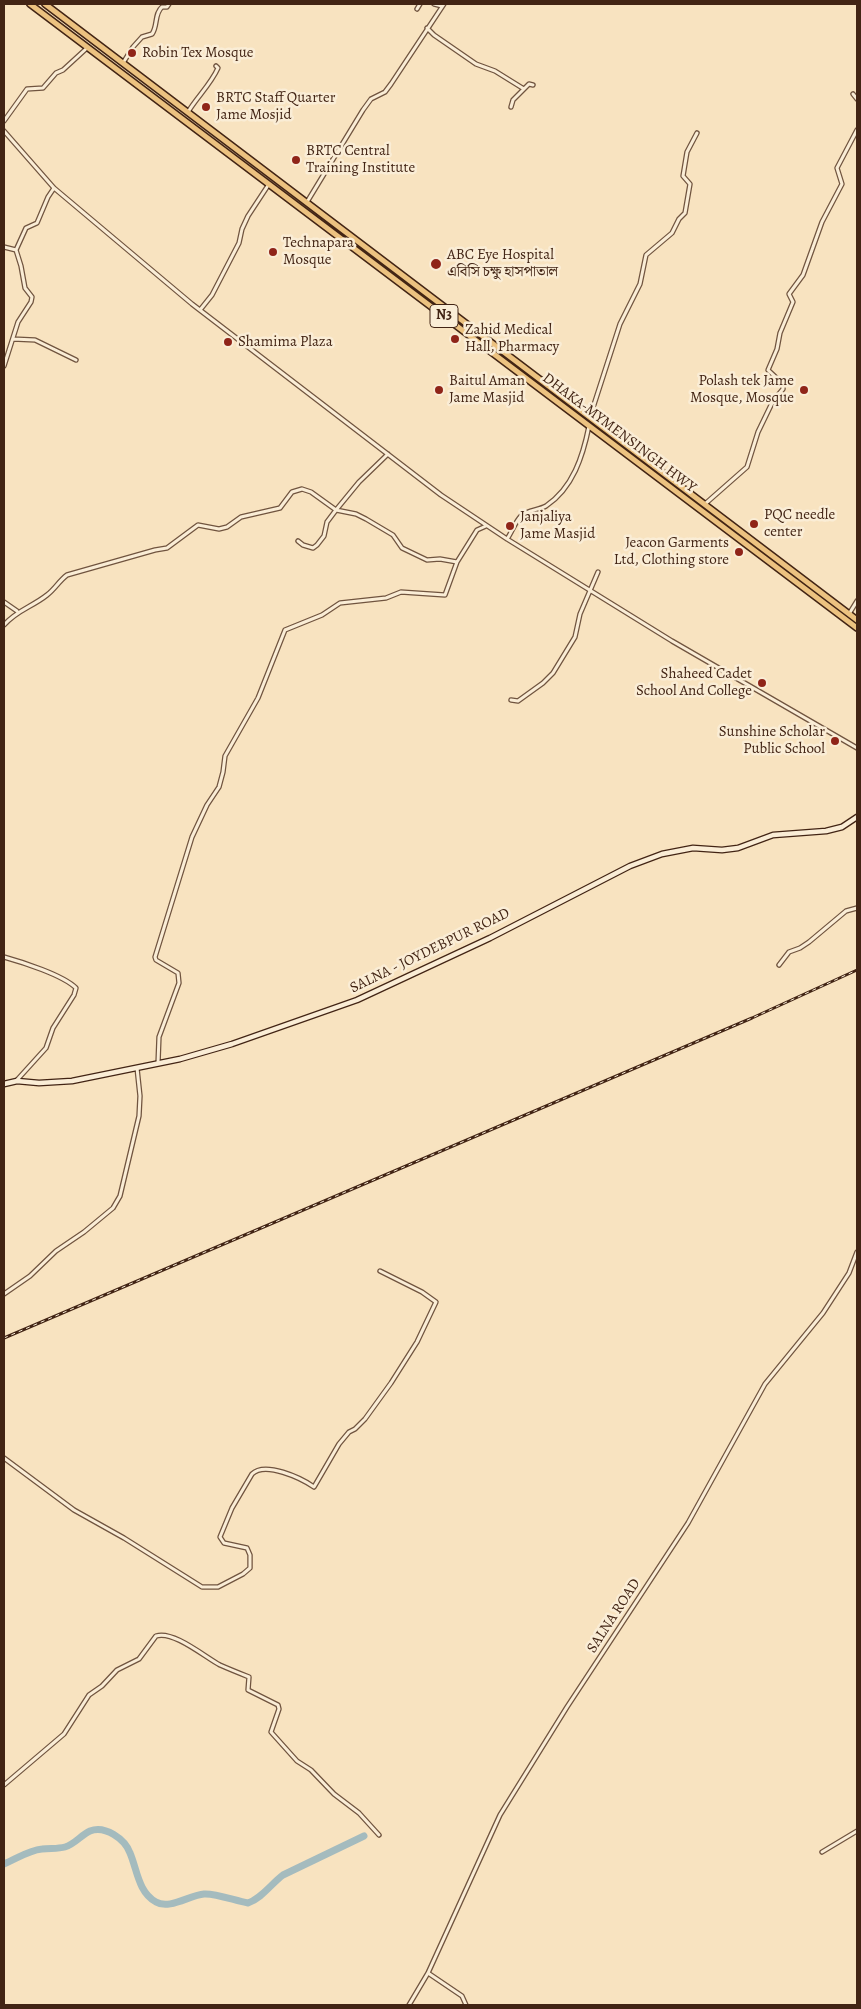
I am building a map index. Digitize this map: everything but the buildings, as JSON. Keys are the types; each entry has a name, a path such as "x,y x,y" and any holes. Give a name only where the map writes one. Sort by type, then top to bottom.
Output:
{"highway":[{"name":"DHAKA-MYMENSINGH HWY","path":"30,4 857,628"},
{"name":"DHAKA-MYMENSINGH HWY","path":"46,4 857,620"}],"main road":[{"name":"SALNA - JOYDEBPUR ROAD","path":"4,1084 17,1081 39,1083 72,1081 137,1068 232,1044 357,1000 490,938 630,866 662,854 705,848 722,850 738,848 773,835 826,831 842,827 857,818"}],"street":[{"path":"123,63 142,37 155,31 158,11 169,4"},
{"path":"417,9 420,4"},
{"path":"306,202 370,99 385,92 443,5 434,4"},
{"path":"428,28 434,36 476,64 495,71 524,88"},
{"path":"4,121 27,90 35,87 43,88 56,73 63,70 88,47"},
{"path":"188,112 197,97 215,75 218,68 216,66"},
{"path":"511,107 513,100 524,88 529,84 533,85"},
{"path":"853,94 857,99"},
{"path":"705,504 747,467 758,432 773,401 783,389 783,384 768,370 777,349 780,333 793,302 789,294 803,276 822,222 842,184 837,168 857,130"},
{"path":"4,131 54,188 200,310 441,495 680,646 857,748"},
{"path":"590,417 620,324 640,284 646,255 672,233 679,218 685,212 690,184 684,176 687,152 697,133"},
{"path":"200,310 212,295 239,244 242,229 248,216 269,184"},
{"path":"4,366 18,322 31,302 32,297 24,288 21,266 16,250 26,228 37,223 54,188"},
{"path":"4,247 16,250"},
{"path":"13,339 35,340 76,360"},
{"path":"507,538 521,516 526,512 543,507 564,489 581,460 589,426"},
{"path":"298,542 313,548 317,546 324,536 327,522 336,510 358,482 388,454"},
{"path":"4,625 14,614 46,596 67,575 167,548 198,525 219,529 241,517 280,508 292,492 298,489 310,492 336,510 356,514 366,519 393,535 402,548 426,560 440,559 457,562"},
{"path":"158,1063 159,1036 179,983 178,973 156,960 155,956 173,894 192,837 222,780 224,756 258,698 285,630 322,615 340,603 386,598 401,592 445,595 457,562 477,530 487,525"},
{"path":"511,700 518,701 544,683 553,673 575,637 580,614 598,572"},
{"path":"849,614 857,601"},
{"path":"4,602 18,612"},
{"path":"779,965 789,952 809,942 846,911 857,908"},
{"path":"4,957 50,973 76,988 74,995 53,1028 46,1048 17,1081"},
{"path":"4,1294 30,1276 56,1251 84,1232 113,1208 120,1196 139,1116 140,1096 137,1068"},
{"name":"SALNA ROAD","path":"409,2005 428,1973 500,1815 567,1707 688,1523 765,1384 823,1313 849,1273 857,1252"},
{"path":"4,1458 84,1516 124,1538 202,1587 218,1588 250,1568 250,1555 247,1548 224,1543 220,1537 232,1508 252,1474 256,1469 264,1468 300,1477 314,1487 339,1444 348,1432 355,1429 365,1419 391,1384 424,1327 436,1302 422,1292 380,1271"},
{"path":"4,1785 64,1734 89,1695 102,1686 117,1670 139,1658 156,1636 161,1635 173,1637 220,1665 248,1677 248,1690 278,1705 279,1709 271,1732 297,1761 311,1770 334,1794 359,1813 379,1835"},
{"path":"822,1852 857,1831"},
{"path":"428,1973 462,1996 466,2005"}],"waterway":[{"path":"4,1864 32,1851 65,1847 90,1831 102,1830 114,1835 124,1843 130,1853 145,1892 156,1902 167,1904 198,1895 209,1894 248,1903 262,1894 283,1875 364,1836"}],"railway":[{"path":"4,1338 752,1018 857,970"}],"place":[{"name":"Robin Tex Mosque","path":"132,53"},
{"name":"BRTC Staff Quarter Jame Mosjid","path":"206,107"},
{"name":"BRTC Central Training Institute","path":"296,160"},
{"name":"Technapara Mosque","path":"273,252"},
{"name":"ABC Eye Hospital এবিসি চক্ষু হাসপাতাল","path":"436,264"},
{"name":"Zahid Medical Hall, Pharmacy","path":"455,339"},
{"name":"Shamima Plaza","path":"228,342"},
{"name":"Baitul Aman Jame Masjid","path":"439,390"},
{"name":"Polash tek Jame Mosque, Mosque","path":"804,390"},
{"name":"PQC needle center","path":"754,524"},
{"name":"Janjaliya Jame Masjid","path":"510,526"},
{"name":"Jeacon Garments Ltd, Clothing store","path":"739,552"},
{"name":"Shaheed Cadet School And College","path":"762,683"},
{"name":"Sunshine Scholar Public School","path":"835,741"}]}
